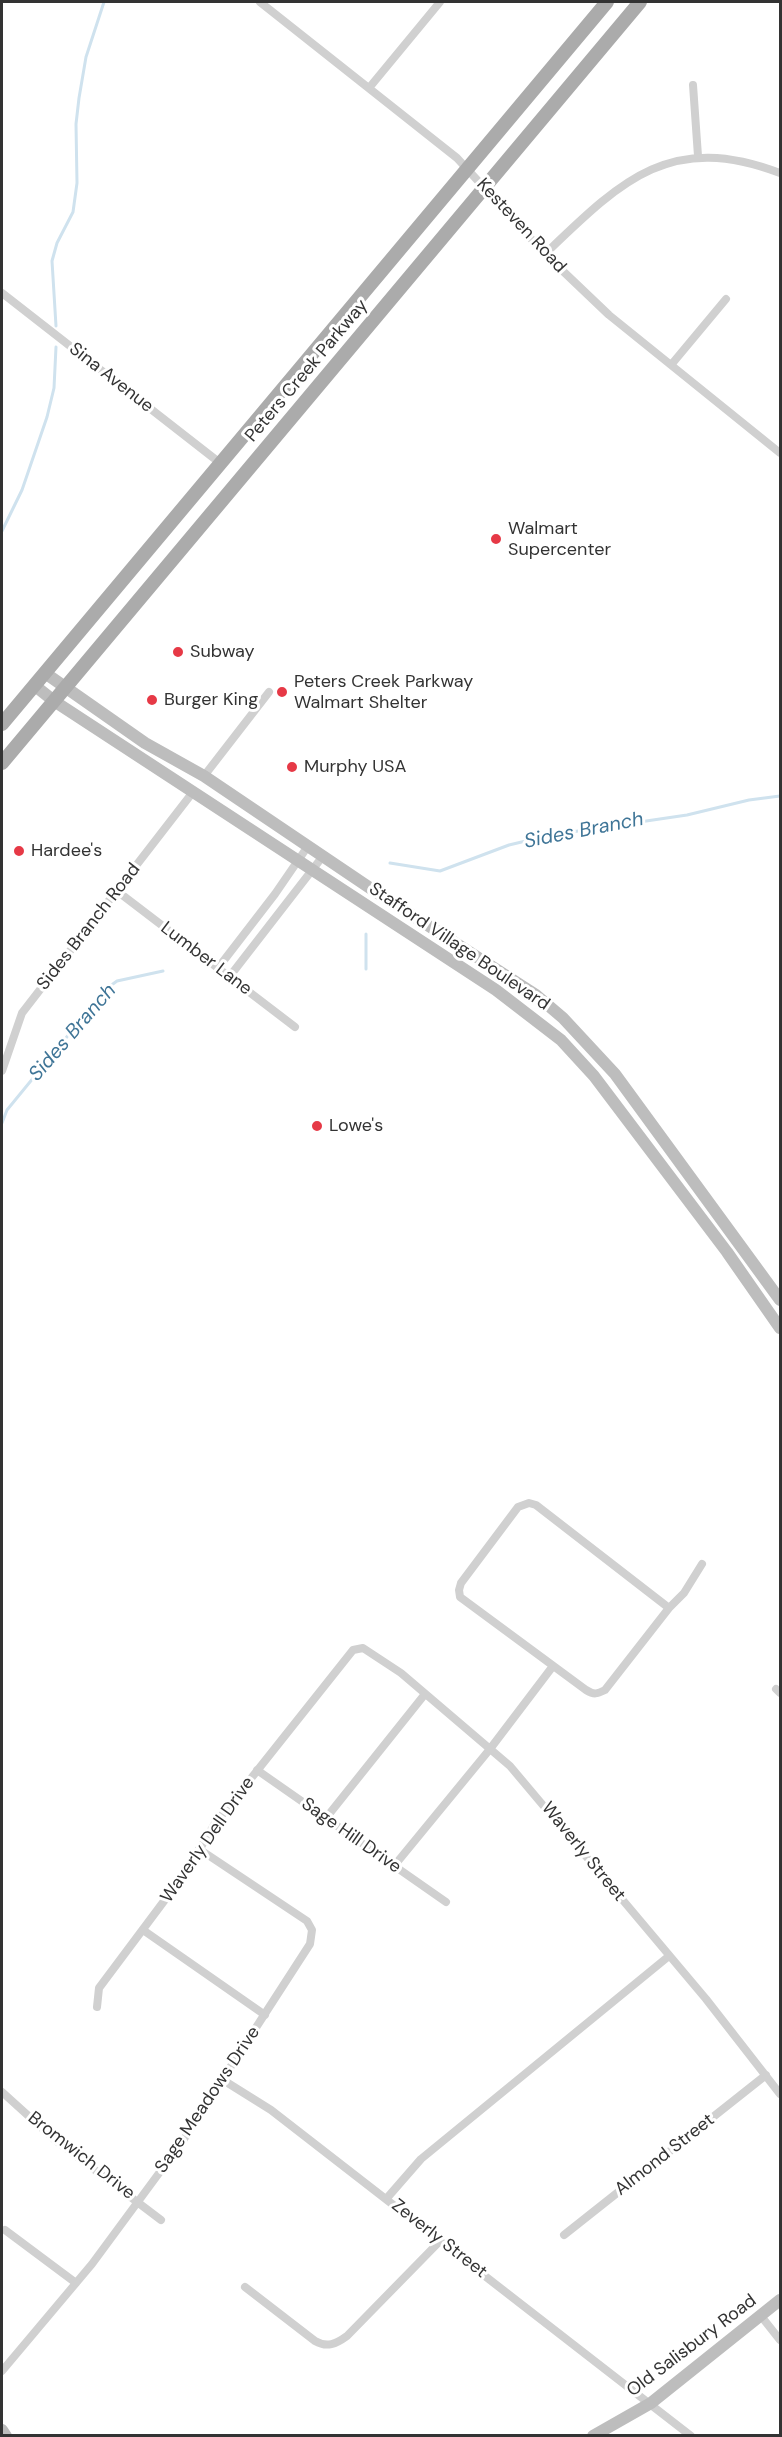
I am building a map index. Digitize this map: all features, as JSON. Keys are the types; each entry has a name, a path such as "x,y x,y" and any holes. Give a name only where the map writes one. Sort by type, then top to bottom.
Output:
{"main road":[{"name":"Peters Creek Parkway","path":"2,724 607,2"},
{"name":"Peters Creek Parkway","path":"2,763 640,2"},
{"name":"Stafford Village Boulevard","path":"45,673 145,743 204,776 536,995 564,1018 615,1074 780,1300"},
{"name":"Stafford Village Boulevard","path":"34,685 54,701 496,990 561,1040 594,1076 722,1245 780,1328"},
{"name":"Old Salisbury Road","path":"593,2436 651,2403 780,2300"},
{"path":"2,2430 6,2436"}],"street":[{"name":"Kesteven Road","path":"260,2 437,141 467,168 545,254 609,315 780,453"},
{"path":"369,88 440,2"},
{"path":"693,84 698,156"},
{"path":"545,254 592,209 635,176 650,169 698,156 735,159 780,173"},
{"name":"Sina Avenue","path":"2,294 220,463"},
{"path":"671,365 726,299"},
{"path":"204,776 268,692"},
{"name":"Sides Branch Road","path":"2,1071 22,1013 193,792"},
{"path":"218,968 308,846"},
{"path":"230,976 323,856"},
{"name":"Lumber Lane","path":"117,891 295,1027"},
{"path":"259,915 271,924"},
{"path":"669,1608 536,1505 523,1504 461,1582 459,1590 460,1597 466,1602 592,1694 605,1690 669,1608 684,1593 702,1564"},
{"name":"Waverly Street","path":"353,1650 363,1648 375,1654 510,1766 669,1956 780,2094"},
{"name":"Waverly Dell Drive","path":"98,2007 99,1988 188,1869 214,1825 353,1650"},
{"path":"394,1866 490,1749 553,1666"},
{"path":"326,1818 425,1694"},
{"name":"Sage Hill Drive","path":"257,1770 446,1902"},
{"name":"Sage Meadows Drive","path":"2,2371 76,2283 138,2202 223,2080 310,1944 312,1930 308,1921 199,1849"},
{"path":"143,1930 265,2015"},
{"path":"387,2198 421,2158 669,1956"},
{"name":"Almond Street","path":"564,2235 766,2075"},
{"name":"Zeverly Street","path":"223,2080 271,2110 387,2198 691,2436"},
{"name":"Bromwich Drive","path":"2,2092 54,2139 160,2220"},
{"path":"5,2230 76,2283"},
{"path":"245,2287 315,2341 321,2344 331,2344 347,2336 440,2241"},
{"path":"761,2316 780,2340"}],"waterway":[{"path":"56,326 52,261 57,243 73,212 77,183 76,124 79,98 86,57 104,2"},
{"path":"2,531 22,490 47,417 54,388 56,347"},
{"name":"Sides Branch","path":"390,863 440,871 509,845 551,835 687,815 749,800 780,796"},
{"name":"Sides Branch","path":"366,934 366,969"},
{"name":"Sides Branch","path":"2,1123 7,1110 106,989 117,981 163,971"}],"place":[{"name":"Walmart Supercenter","path":"496,539"},
{"name":"Subway","path":"178,652"},
{"name":"Peters Creek Parkway Walmart Shelter","path":"282,692"},
{"name":"Burger King","path":"152,700"},
{"name":"Murphy USA","path":"292,767"},
{"name":"Hardee's","path":"19,851"},
{"name":"Lowe's","path":"317,1126"}]}
